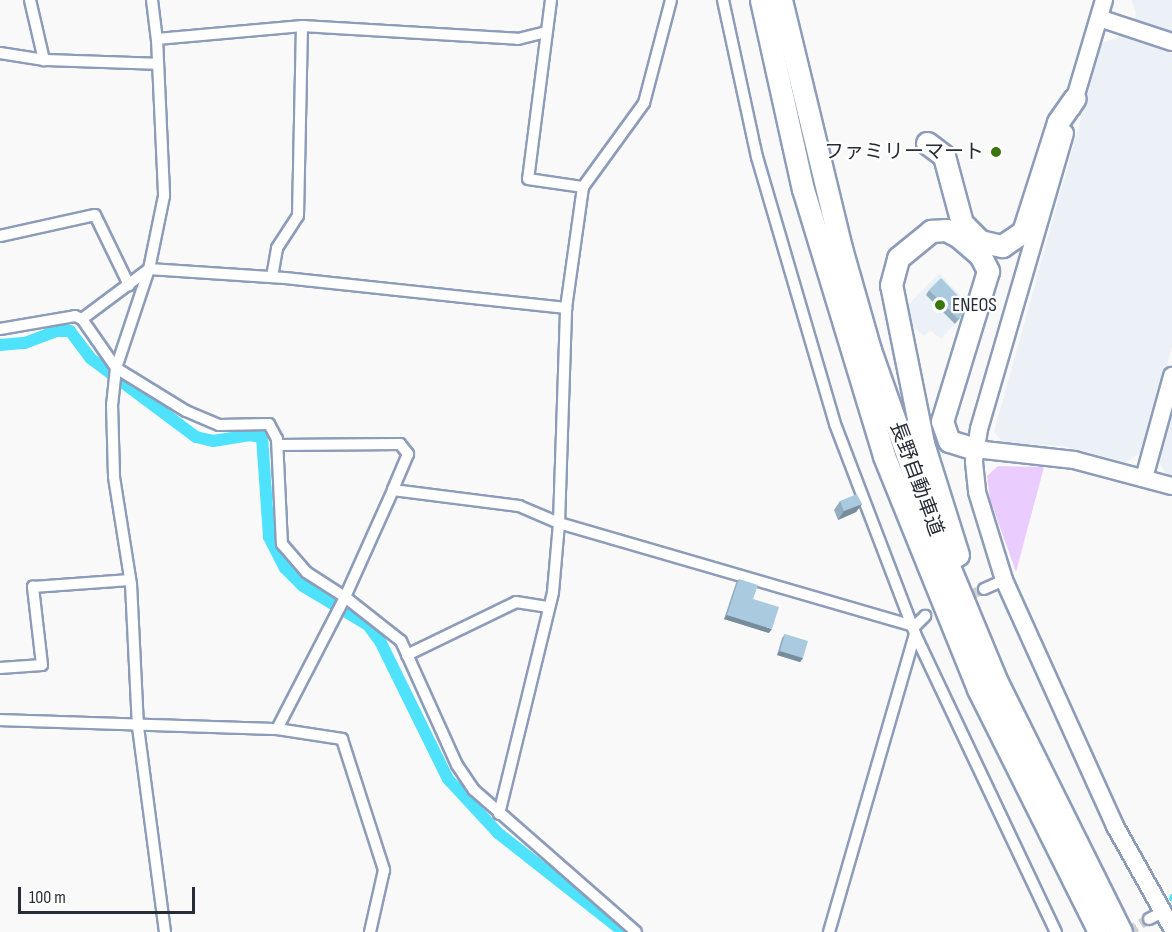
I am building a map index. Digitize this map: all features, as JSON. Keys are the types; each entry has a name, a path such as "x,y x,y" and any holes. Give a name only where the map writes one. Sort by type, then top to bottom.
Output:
{"highway":[{"name":"長野自動車道","path":"760,0 803,189 884,456 978,689 1098,932"},
{"name":"長野自動車道","path":"781,0 824,187 870,350 960,597 1038,770 1121,932"},
{"path":"927,143 944,156 962,223 986,245 1002,246 1023,232 1058,122 1075,98"},
{"path":"975,449 949,441 942,421 988,271 980,255 959,237 946,230 931,231 898,258 892,273 907,371 943,512 1038,770"}],"street":[{"path":"30,0 44,60"},
{"path":"152,0 157,39 164,196 149,269 116,368 112,404 114,477 130,580 138,727 165,932"},
{"path":"551,0 546,32 548,48 528,179 583,187"},
{"path":"499,814 549,607 560,523 566,308 583,187 644,103 672,0"},
{"path":"723,0 757,158 818,370 869,520 914,629 1056,932"},
{"path":"1104,0 975,449 977,492 1004,580 1156,915 1172,928"},
{"path":"1099,18 1172,42"},
{"path":"157,39 302,26 518,39 546,32"},
{"path":"272,278 277,248 298,216 302,26"},
{"path":"0,53 44,60 157,64"},
{"path":"0,236 95,215 129,285"},
{"path":"82,319 149,269 272,278 566,308"},
{"path":"0,329 75,316 82,319 116,368 186,411 219,424 269,424 278,445 282,544 306,572 345,597 401,641 457,765 474,790 636,932"},
{"path":"1144,478 1172,376"},
{"path":"277,729 345,597 408,454 400,444 278,445"},
{"path":"975,449 1074,460 1172,486"},
{"path":"393,490 519,507 560,523 914,629"},
{"path":"0,668 42,665 33,587 130,580"},
{"path":"984,589 1004,580"},
{"path":"407,655 516,602 549,607"},
{"path":"829,932 914,629 924,616"},
{"path":"0,720 138,727 277,729 342,739 384,870 370,932"}],"shaded area":[{"path":"1131,0 1172,0 1172,33 1134,21 1136,13"},
{"path":"1121,36 1172,53 1172,347 1143,452 1126,462 1063,446 1004,443 994,432 1102,43"},
{"name":"ENEOS","path":"939,273 971,306 941,339 930,330 924,336 905,320 909,304"},
{"path":"1172,403 1172,475 1166,473 1156,457"},
{"path":"998,466 1044,467 1016,572 990,499 987,476"}],"building":[{"path":"941,278 966,304 963,314 958,319 929,290"},
{"path":"857,494 862,504 844,511 840,501"},
{"path":"739,579 758,585 753,599 779,607 772,629 727,615"},
{"path":"785,634 808,641 803,658 780,651"}],"waterway":[{"path":"0,345 25,343 57,331 70,331 90,358 196,437 213,441 249,435 262,437 269,537 285,568 303,586 368,625 381,643 448,779 498,833 624,932"}],"tunnel":[{"path":"960,600 984,589"},
{"path":"1128,932 1149,919"}],"place":[{"name":"ファミリーマート","path":"996,152"},
{"name":"ENEOS","path":"940,305"}]}
